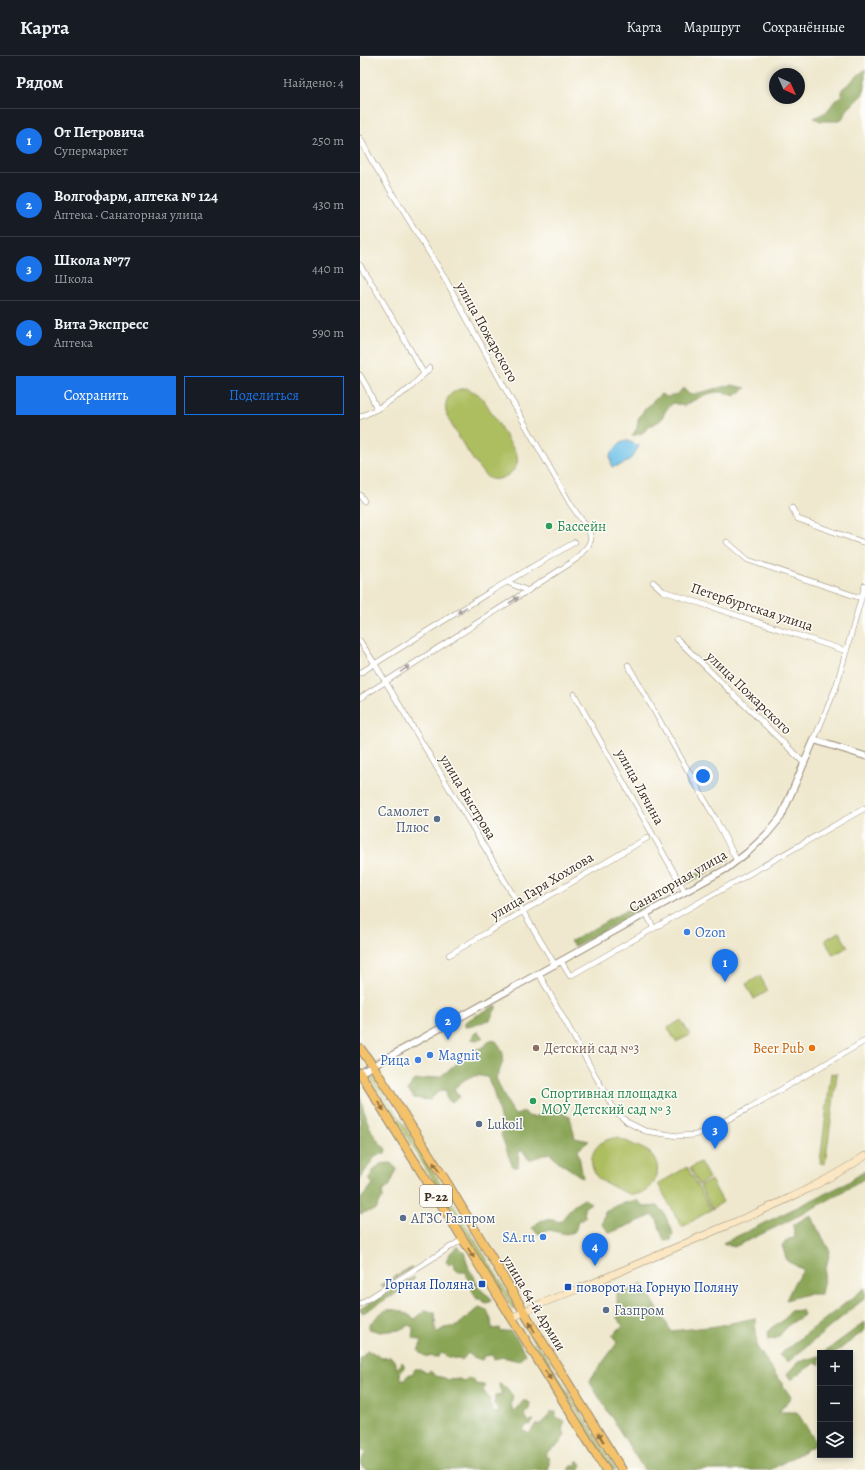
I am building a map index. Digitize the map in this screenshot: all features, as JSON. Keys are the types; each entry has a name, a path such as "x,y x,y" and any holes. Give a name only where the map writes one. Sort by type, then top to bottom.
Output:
{"highway":[{"name":"улица 64-й Армии","path":"360,1048 449,1186 524,1312 622,1470"},
{"name":"улица 64-й Армии","path":"360,1073 606,1470"}],"main road":[{"path":"512,1318 539,1304 583,1287 771,1207 842,1172 865,1156"}],"street":[{"name":"улица Пожарского","path":"360,138 372,161 442,273 571,505 589,530 591,539 588,546 576,559 528,591"},
{"path":"360,265 378,293 424,374"},
{"path":"360,417 377,409 409,389 430,368"},
{"path":"360,375 377,409"},
{"path":"360,495 364,500"},
{"path":"792,508 798,519 865,543"},
{"path":"360,673 507,582 575,542"},
{"path":"727,542 748,560 861,598"},
{"path":"507,582 528,591"},
{"name":"Петербургская улица","path":"653,582 663,591 846,651"},
{"name":"Санаторная улица","path":"360,1073 726,869 767,834 781,816 831,700 865,585"},
{"path":"360,698 528,591"},
{"name":"улица Пожарского","path":"677,639 804,763"},
{"name":"улица Быстрова","path":"360,641 523,911 558,963 570,976 653,927"},
{"path":"628,665 737,861"},
{"name":"улица Лячина","path":"574,694 685,892"},
{"path":"814,740 865,756"},
{"path":"646,913 653,927 865,808"},
{"name":"улица Гаря Хохлова","path":"449,955 647,838"},
{"path":"539,974 616,1111 627,1122 639,1129 650,1132 685,1136 701,1133 749,1108 865,1041"},
{"path":"360,1304 463,1239"}],"green space":[{"path":"865,69 865,88 862,95 847,110 842,119 836,121 821,121 814,118 827,111 835,100 842,96 842,89"},
{"path":"731,385 746,388 735,396 724,392 715,392 701,397 684,406 673,403 666,410 661,420 642,433 632,436 637,428 638,419 644,410 661,394 667,397 678,394 683,388 690,395"},
{"path":"466,388 478,394 484,400 517,455 517,463 515,468 505,477 500,479 491,479 483,473 466,449 447,416 446,405 451,394 459,389"},
{"path":"727,857 730,858 687,884 685,880"},
{"path":"664,889 665,895 647,907 629,915 621,921 575,946 570,942"},
{"path":"839,932 848,947 833,955 825,940"},
{"path":"760,976 768,991 754,999 746,984"},
{"path":"494,1006 497,1006 490,1020 465,1027 465,1022"},
{"path":"681,1020 690,1035 676,1042 668,1028"},
{"path":"478,1032 482,1035 482,1039 471,1039 474,1034"},
{"path":"490,1040 496,1041 502,1051 503,1059 496,1078 508,1105 515,1115 525,1112 528,1116 535,1117 554,1108 570,1117 575,1138 589,1141 578,1150 583,1178 559,1162 549,1153 529,1160 523,1151 519,1151 518,1167 513,1167 501,1135 503,1129 493,1090 488,1078 483,1076 474,1076 465,1080 454,1089 460,1097 451,1102 446,1098 446,1090 439,1091 430,1100 414,1098 408,1090 413,1081 441,1076 474,1050 484,1047"},
{"path":"372,1073 516,1307 513,1309 369,1076"},
{"path":"831,1073 837,1074 825,1164 820,1163"},
{"path":"360,1097 366,1118 372,1131 386,1149 385,1154 376,1155 360,1179"},
{"path":"614,1138 622,1139 642,1148 653,1156 656,1162 657,1176 650,1188 645,1192 638,1194 627,1193 600,1180 595,1174 592,1167 592,1160 596,1148 606,1140"},
{"path":"700,1162 709,1178 699,1185 690,1168"},
{"path":"391,1163 397,1169 389,1187 382,1191 383,1198 378,1204 377,1209 360,1214 360,1200 373,1184 369,1179 373,1171 380,1164"},
{"path":"687,1167 711,1210 682,1227 658,1184"},
{"path":"865,1171 865,1178 801,1215 734,1247 723,1243 845,1184"},
{"path":"711,1180 723,1202 712,1209 700,1186"},
{"path":"584,1199 591,1203 584,1208 585,1217 583,1220 578,1220 574,1232 566,1234 549,1230 539,1234 532,1228 538,1222 545,1220 560,1222 573,1206"},
{"path":"637,1200 644,1207 658,1206 663,1211 673,1233 671,1240 664,1241 657,1220 653,1215 610,1233 602,1225 605,1212 620,1204"},
{"path":"810,1215 830,1251 821,1294 807,1294 786,1300 795,1281 804,1270 787,1261 782,1245 789,1239 795,1238 793,1225"},
{"path":"459,1247 464,1252 469,1269 477,1284 482,1291 490,1297 490,1302 486,1303 480,1299 477,1299 472,1290 466,1272 459,1272 455,1269 454,1262 449,1265 446,1262 451,1253"},
{"path":"413,1267 382,1287 381,1285"},
{"path":"414,1277 415,1278 405,1288 363,1313 360,1311 360,1309"},
{"path":"643,1284 671,1331 717,1326 755,1318 757,1347 791,1397 779,1412 797,1412 817,1444 770,1470 644,1470 589,1381 617,1343 612,1335 623,1326 617,1318 617,1293"},
{"path":"865,1288 865,1298 788,1362 779,1355"},
{"path":"479,1307 487,1310 491,1319 492,1329 500,1328 501,1332 510,1331 517,1338 525,1354 519,1361 503,1357 494,1359 493,1355 484,1356 482,1360 473,1357 468,1353 462,1360 448,1357 442,1353 438,1357 425,1356 418,1351 422,1341 413,1338 414,1329 409,1325 399,1330 380,1332 369,1329 369,1325 385,1311 398,1310 415,1319 426,1310 435,1313 436,1333 444,1328 457,1326"},
{"path":"802,1310 804,1315 790,1324 777,1338 768,1340 767,1332 782,1321 790,1311"},
{"path":"521,1317 616,1470 612,1470 521,1321"},
{"path":"865,1322 865,1330 839,1350 827,1350"},
{"path":"367,1351 372,1352 382,1358 391,1357 396,1363 396,1368 399,1367 402,1362 404,1364 404,1368 400,1371 401,1379 406,1379 407,1376 412,1374 415,1369 420,1369 427,1373 430,1371 436,1376 448,1380 459,1379 465,1381 470,1378 474,1380 475,1384 484,1385 486,1387 483,1390 490,1400 489,1403 493,1407 491,1409 494,1413 497,1413 499,1410 494,1404 495,1396 502,1395 499,1385 500,1383 513,1396 511,1404 513,1411 516,1410 523,1401 530,1403 529,1407 531,1408 524,1414 529,1422 533,1420 533,1422 530,1425 527,1425 523,1430 529,1434 535,1425 542,1424 551,1412 556,1412 556,1417 564,1421 562,1429 565,1434 559,1444 545,1456 549,1458 549,1470 366,1470 360,1462 366,1453 360,1450 362,1438 360,1438 360,1357 364,1356"},
{"path":"817,1357 817,1364 815,1363 791,1380 787,1374 798,1362"},
{"path":"577,1461 582,1464 580,1468 581,1470 568,1470 571,1466 577,1466"}],"water":[{"path":"626,440 639,446 634,455 628,461 612,467 610,455 618,445"}],"place":[{"name":"Бассейн","path":"549,526"},
{"name":"Самолет Плюс","path":"437,819"},
{"name":"Ozon","path":"687,932"},
{"name":"От Петровича","path":"725,982"},
{"name":"Волгофарм, аптека № 124","path":"448,1040"},
{"name":"Детский сад №3","path":"536,1048"},
{"name":"Beer Pub","path":"812,1048"},
{"name":"Magnit","path":"430,1055"},
{"name":"Рица","path":"418,1060"},
{"name":"Спортивная площадка МОУ Детский сад № 3","path":"533,1101"},
{"name":"Lukoil","path":"479,1124"},
{"name":"Школа №77","path":"715,1149"},
{"name":"АГЗС Газпром","path":"403,1218"},
{"name":"SA.ru","path":"543,1237"},
{"name":"Вита Экспресс","path":"595,1266"},
{"name":"Горная Поляна","path":"482,1284"},
{"name":"поворот на Горную Поляну","path":"568,1287"},
{"name":"Газпром","path":"606,1310"}]}
